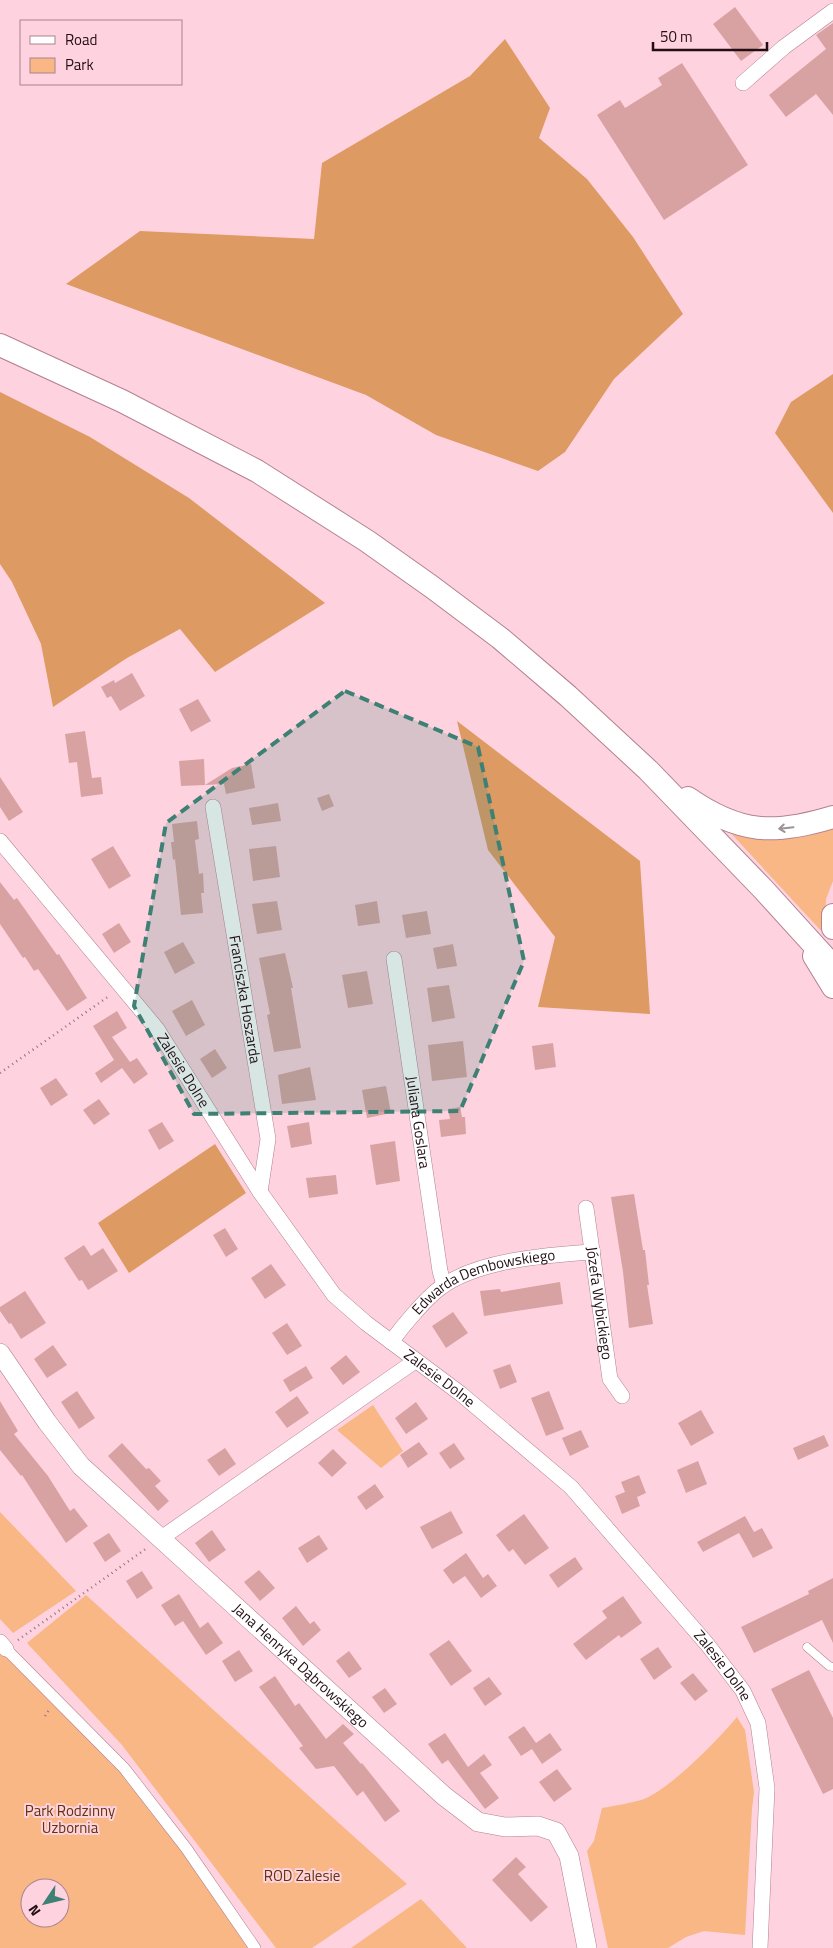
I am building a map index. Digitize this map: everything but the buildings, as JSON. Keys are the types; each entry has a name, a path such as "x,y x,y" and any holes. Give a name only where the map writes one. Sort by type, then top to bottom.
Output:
{"main road":[{"path":"0,345 122,401 257,471 367,540 432,587 500,638 568,696 648,770 763,888 833,966"},
{"path":"648,770 698,805 720,818 736,824 753,828 786,828 804,826 833,817"},
{"path":"833,916 833,928"},
{"path":"794,924 833,987"}],"street":[{"path":"743,83 784,47 833,11"},
{"name":"Franciszka Hoszarda","path":"213,807 268,1138 260,1192"},
{"name":"Zalesie Dolne","path":"0,841 156,1029 260,1192 334,1294 415,1361 461,1394 571,1487 707,1644 743,1691 758,1723 767,1788 760,1948"},
{"name":"Juliana Goslara","path":"394,959 440,1270 444,1285"},
{"name":"Józefa Wybickiego","path":"586,1208 610,1379 622,1396"},
{"name":"Edwarda Dembowskiego","path":"391,1342 439,1288 460,1276 504,1263 593,1252"},
{"name":"Jana Henryka Dąbrowskiego","path":"0,1352 47,1422 81,1466 155,1543 444,1796 478,1822 506,1827 538,1826 556,1832 569,1856 587,1948"},
{"path":"155,1543 415,1361"},
{"path":"3,1645 124,1768 186,1848 255,1948"}],"lane":[{"path":"807,1647 829,1666 833,1667"}],"path":[{"path":"0,1072 122,987"},
{"path":"3,1645 155,1543"},
{"path":"45,1716 50,1710"}],"highlighted area":[{"path":"345,691 478,747 524,961 460,1111 194,1114 134,1006 166,823"}],"green space":[{"path":"833,823 833,881 826,899 824,934 727,829"},
{"path":"373,1405 403,1451 381,1468 337,1430"},
{"path":"0,1512 76,1591 13,1633 0,1619"},
{"name":"ROD Zalesie","path":"86,1595 407,1884 312,1948 276,1948 122,1745 27,1643"},
{"name":"Park Rodzinny Uzbornia","path":"0,1649 63,1704 112,1765 124,1768 256,1948 0,1948"},
{"path":"737,1717 745,1730 754,1792 745,1935 704,1931 686,1937 668,1948 608,1948 587,1851 594,1841 602,1808 644,1799 667,1785 694,1763"},
{"path":"421,1899 467,1948 351,1948"}],"shaded area":[{"path":"505,39 550,108 539,138 587,179 633,237 683,314 614,379 565,452 538,471 436,435 366,395 66,284 140,231 314,239 322,163 470,76"},
{"path":"833,374 833,513 775,433 791,402"},
{"path":"0,392 90,437 189,498 325,603 215,672 180,629 127,658 53,707 41,644 12,582 0,564"},
{"path":"457,721 640,861 650,1014 538,1007 555,937 488,850"},
{"path":"215,1144 246,1193 129,1273 98,1223"}]}
